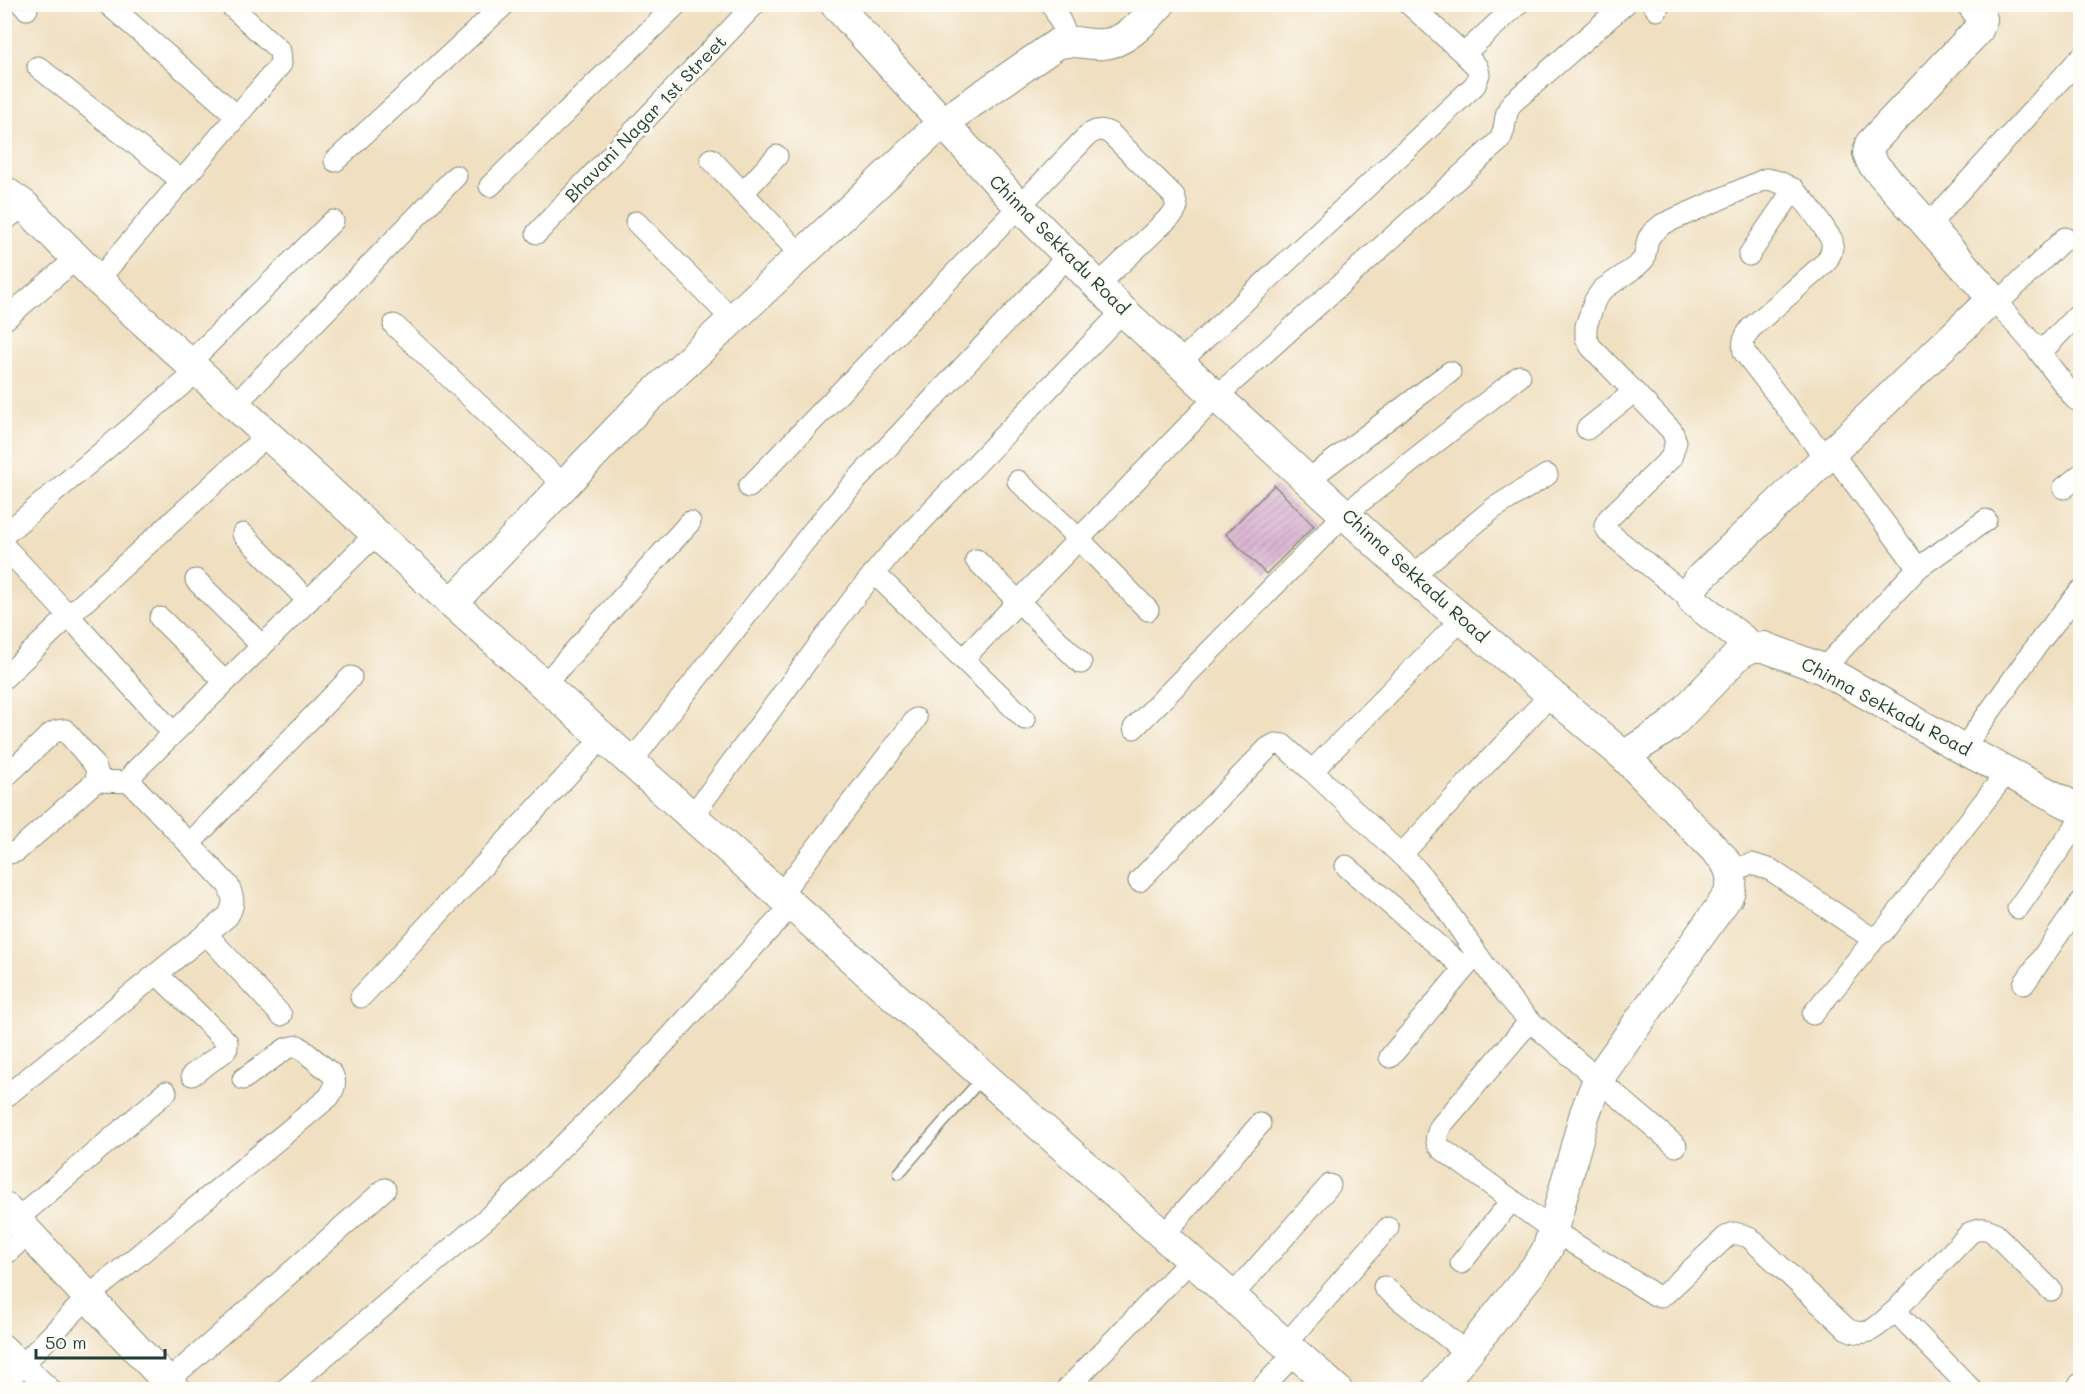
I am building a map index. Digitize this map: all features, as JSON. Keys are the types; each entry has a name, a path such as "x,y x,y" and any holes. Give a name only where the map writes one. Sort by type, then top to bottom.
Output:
{"street":[{"path":"108,4 237,116"},
{"path":"98,280 281,64 280,51 229,4"},
{"path":"334,161 505,4"},
{"path":"490,186 677,4"},
{"name":"Bhavani Nagar 1st Street","path":"537,233 755,4"},
{"name":"Chinna Sekkadu Road","path":"835,4 1020,207 1123,310 1412,576 1624,756 1723,858 1730,870"},
{"path":"1052,4 1069,40"},
{"path":"452,603 636,410 942,123 1057,44 1069,40 1105,45 1139,26 1160,4"},
{"path":"1180,362 1475,85 1479,74 1477,68 1408,4"},
{"path":"1464,54 1518,4"},
{"path":"963,659 1217,396 1499,141 1505,131 1505,114 1512,103 1625,4"},
{"path":"1972,4 1982,19 1978,30 1870,144 1868,153 1872,163 2034,345 2075,399 2080,402"},
{"path":"1928,226 2080,58"},
{"path":"38,67 182,181"},
{"path":"749,487 1088,135 1095,130 1103,130 1112,134 1174,196 1177,207 1174,213 1098,285"},
{"path":"743,193 777,156"},
{"path":"711,159 801,255"},
{"path":"235,405 456,176"},
{"path":"1624,756 1670,726 1729,663 1740,653 1752,647 1614,538 1605,525 1609,518 1671,459 1676,442 1672,431 1592,347 1586,338 1586,326 1595,300 1602,290 1637,266 1644,258 1648,239 1663,224 1766,179 1794,189 1803,198 1832,240 1830,255 1826,262 1751,328 1745,336 1744,352 1918,568"},
{"path":"1749,255 1794,189"},
{"path":"11,205 77,258 98,280 452,603 1337,1389"},
{"path":"4,536 194,367 333,220"},
{"path":"636,222 732,319"},
{"path":"1693,602 1690,592 1697,581 1988,303 2065,238"},
{"path":"631,762 818,524 1068,256"},
{"path":"4,320 77,258"},
{"path":"692,816 856,595 891,553 1123,310"},
{"path":"2034,345 2042,348 2048,346 2080,312"},
{"path":"394,325 564,485"},
{"path":"1308,480 1450,372"},
{"path":"1134,728 1345,514 1520,376"},
{"path":"1587,429 1634,392"},
{"path":"4,678 267,435"},
{"path":"1412,576 1494,508 1547,475"},
{"path":"1018,481 1148,610"},
{"path":"1823,669 1918,568 1986,520"},
{"path":"544,685 690,522"},
{"path":"243,534 308,601"},
{"path":"4,1098 228,916 234,906 228,885 135,787 132,782 133,773 376,534"},
{"path":"4,546 173,733"},
{"path":"976,560 1081,663"},
{"path":"874,573 1025,719"},
{"path":"196,580 262,646"},
{"path":"1963,749 2049,627 2080,591"},
{"path":"160,618 225,682"},
{"path":"1312,771 1462,619"},
{"name":"Chinna Sekkadu Road","path":"1752,647 1764,647 1823,669 1963,749 2080,810"},
{"path":"189,844 351,677"},
{"path":"1402,854 1551,694"},
{"path":"285,1389 506,1202 647,1062 786,900 916,719"},
{"path":"4,778 51,734 65,730 94,764 97,771 96,781 17,851 10,853 4,851"},
{"path":"361,997 603,737"},
{"path":"1139,881 1268,748 1275,744 1283,745 1402,854 1430,886 1471,961"},
{"path":"1813,1014 1876,937 1883,932 2007,772"},
{"path":"96,781 132,782"},
{"path":"2018,908 2080,820"},
{"path":"1437,1389 1539,1263 1548,1248 1585,1113 1598,1079 1728,896 1733,883 1730,870 1752,864 1771,870 1867,935 1876,937"},
{"path":"1346,866 1471,961 1499,986 1530,1021 1676,1146"},
{"path":"2024,984 2078,912"},
{"path":"206,934 281,1015"},
{"path":"1390,1057 1471,961"},
{"path":"157,974 227,1042 224,1052 192,1076"},
{"path":"1530,1021 1440,1127 1436,1137 1437,1144 1554,1231 1655,1295 1661,1296 1673,1288 1726,1236 1734,1233 1741,1234 1749,1237 1847,1329 1856,1334 1865,1333 1873,1330 1895,1311 1970,1233 1979,1228 1986,1228 1993,1232 2051,1290"},
{"path":"4,1384 88,1297 329,1097 335,1085 332,1074 298,1046 292,1045 243,1078"},
{"path":"4,1256 16,1220 166,1092"},
{"path":"1163,1236 1260,1124"},
{"path":"1232,1296 1330,1185"},
{"path":"16,1220 171,1386 385,1189"},
{"path":"1461,1263 1512,1200"},
{"path":"1260,1389 1388,1228"},
{"path":"1066,1389 1191,1260"},
{"path":"1384,1287 1467,1353"},
{"path":"1895,1311 1972,1389"},
{"path":"4,1345 51,1389"},
{"path":"2075,1389 2080,1384"}],"lane":[{"path":"899,1173 984,1077"}],"building":[{"path":"1274,485 1314,526 1266,574 1226,534"}]}
